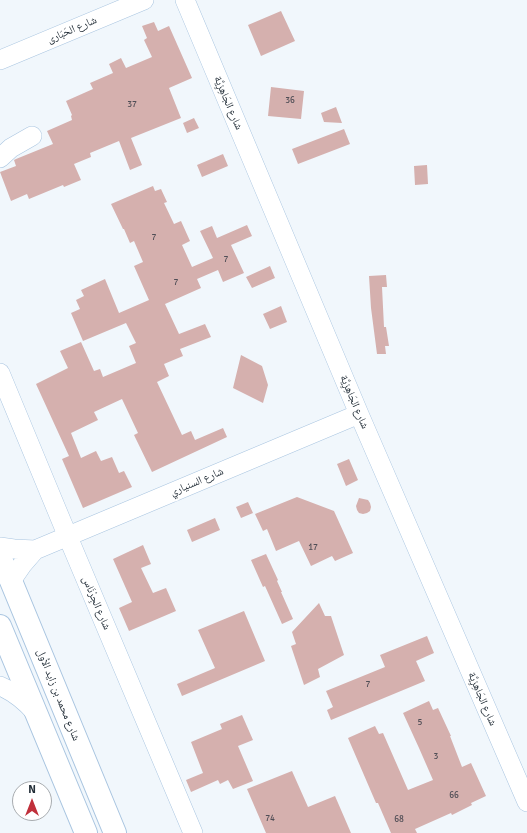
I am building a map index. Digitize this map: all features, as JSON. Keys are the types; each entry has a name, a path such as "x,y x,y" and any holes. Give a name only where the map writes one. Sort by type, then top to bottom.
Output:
{"main road":[{"name":"شارع محمد بن زايد الأول","path":"0,557 115,833"},
{"path":"0,626 86,833"}],"street":[{"name":"شارع الحَبَارى","path":"0,60 144,0"},
{"name":"شارع الجَاهِزِيَّة","path":"185,0 359,414 527,802"},
{"path":"0,158 12,148 32,136"},
{"name":"شارع الجِرْنَاس","path":"0,373 194,833"},
{"name":"شارع السنياري","path":"0,547 14,550 34,550 359,414"},
{"path":"11,581 34,550"},
{"path":"0,686 9,689 25,701 37,715"}],"building":[{"path":"281,11 295,41 261,56 248,25"},
{"path":"154,22 158,31 169,26 192,78 169,88 181,118 131,138 142,165 130,170 119,141 90,153 91,157 74,164 81,180 64,187 63,185 29,199 27,194 11,201 0,172 16,166 14,160 53,144 47,131 72,120 72,115 66,101 93,89 90,83 113,73 109,64 121,58 126,68 152,57 144,40 147,38 142,26"},
{"path":"271,87 304,91 301,119 268,116"},
{"path":"336,107 342,123 324,122 321,113"},
{"path":"194,118 199,128 187,133 183,123"},
{"path":"344,129 350,144 298,164 292,149"},
{"path":"223,154 228,166 202,177 197,165"},
{"path":"427,165 428,184 415,185 414,166"},
{"path":"153,186 155,191 161,189 167,202 164,203 174,224 181,221 190,241 182,245 192,267 213,258 200,231 212,226 217,238 247,225 252,236 231,245 244,273 223,282 218,270 197,279 201,288 165,304 179,334 205,324 211,337 180,349 183,356 164,364 169,376 157,382 182,435 191,431 195,440 223,428 227,437 152,472 134,435 138,433 122,399 94,412 98,420 71,433 81,458 96,451 101,461 112,457 119,473 124,471 132,487 83,508 62,459 69,456 36,384 68,368 60,351 81,342 94,371 100,369 103,377 136,363 129,346 136,343 126,323 83,341 71,313 80,309 76,300 84,296 81,290 105,279 119,313 149,300 134,266 143,262 134,241 130,243 111,204"},
{"path":"270,266 275,278 252,288 246,277"},
{"path":"386,275 387,287 382,287 384,327 386,327 389,346 385,346 386,354 377,354 371,308 369,276"},
{"path":"281,306 287,322 270,329 263,314"},
{"path":"241,355 262,366 268,385 263,403 233,388"},
{"path":"349,459 358,480 346,486 337,464"},
{"path":"297,497 334,511 353,553 335,561 332,556 311,566 299,541 276,551 267,529 263,531 255,514"},
{"path":"359,498 368,500 371,507 370,511 363,514 359,513 356,506"},
{"path":"248,502 253,513 241,518 236,507"},
{"path":"215,518 220,530 192,542 187,530"},
{"path":"143,545 151,564 141,568 153,593 166,588 176,611 129,631 119,608 132,602 113,559"},
{"path":"266,554 293,619 282,624 265,586 263,587 251,560"},
{"path":"319,603 325,616 331,616 344,655 318,669 320,677 304,685 291,646 296,644 292,632"},
{"path":"244,611 265,661 182,696 177,684 215,668 198,630"},
{"path":"427,636 434,653 416,661 425,681 331,720 327,710 333,707 326,691 385,667 380,655"},
{"path":"429,701 433,710 438,708 451,736 462,767 471,763 486,796 471,803 472,805 452,815 451,813 415,829 417,833 391,833 378,803 376,803 348,738 375,726 379,734 383,733 408,790 433,780 403,713"},
{"path":"242,715 253,740 238,746 253,781 233,789 228,780 220,784 218,780 191,792 186,780 203,773 191,742 222,729 220,724"},
{"path":"292,771 308,807 335,796 351,833 266,833 247,789"}]}
